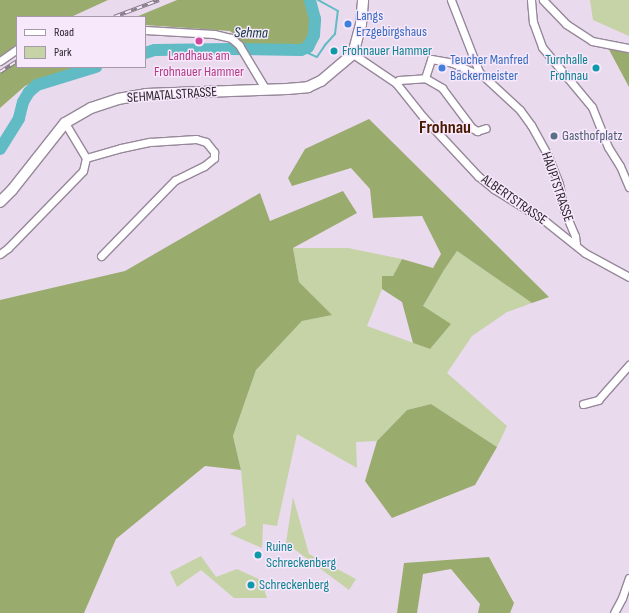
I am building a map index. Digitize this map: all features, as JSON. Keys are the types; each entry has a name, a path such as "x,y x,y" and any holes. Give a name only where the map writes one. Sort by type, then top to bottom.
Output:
{"main road":[{"path":"353,54 361,24 363,0"},
{"name":"SEHMATALSTRASSE","path":"0,202 12,190 65,123 90,108 118,99 146,94 308,87 321,81 353,54"}],"street":[{"name":"HAUPTSTRASSE","path":"451,0 479,72 520,110 544,147 553,165 564,210 575,236 576,244"},
{"path":"531,0 533,22 542,47 592,107 608,147 620,166 629,187"},
{"path":"543,0 566,24 592,41 629,48"},
{"path":"146,30 226,35 239,45 266,90"},
{"path":"0,61 16,51"},
{"name":"ALBERTSTRASSE","path":"353,54 396,83 423,117 478,176 494,189 545,221 576,244"},
{"path":"425,78 432,59 453,63 474,73 479,72"},
{"path":"396,83 399,80 425,78 442,88 472,128 477,131 486,128"},
{"path":"0,254 8,248 83,171 86,158 65,123"},
{"path":"86,158 121,148 150,142 196,140 206,142 214,152 214,158 204,166 175,180 101,256"},
{"path":"576,244 585,253 629,277"},
{"path":"584,404 598,400 629,365"},
{"path":"614,613 622,598 629,578"}],"green space":[{"path":"0,0 108,0 73,16 16,16 16,45 0,57"},
{"path":"177,0 314,0 318,20 317,37 310,36 300,46 242,47 237,37 230,31 146,25 146,16 138,16"},
{"path":"590,0 629,0 629,36 593,20"},
{"path":"606,44 629,48 629,87"},
{"path":"16,61 16,68 85,68 66,75 40,80 25,86 0,108 0,71"},
{"path":"369,119 549,297 532,303 457,251 423,306 451,324 430,349 413,343 402,302 382,289 382,276 393,276 402,259 433,268 441,254 422,216 373,218 370,189 351,168 292,186 288,178 305,149"},
{"path":"343,191 357,213 293,248 299,282 332,315 302,321 256,370 233,436 241,470 205,466 116,539 84,613 0,613 0,300 125,271 260,193 270,221"},
{"path":"293,248 348,248 402,259 393,276 382,276 382,289 367,326 430,349 423,306 457,251 532,303 507,312 472,336 447,373 507,426 497,447 431,404 407,410 377,441 356,442 357,468 297,434 277,526 263,524 262,548 230,534 246,525 241,470 233,436 256,370 302,321 331,315 299,282"},
{"path":"431,404 497,447 475,485 392,518 365,481 377,441 407,410"},
{"path":"293,497 309,554 356,579 349,590 286,543"},
{"path":"201,556 216,577 237,569 261,580 267,598 234,598 201,570 177,587 170,572"},
{"path":"489,557 514,603 510,613 478,613 480,604 451,569 423,574 417,613 397,613 404,563"}],"waterway":[{"name":"Sehma","path":"146,53 155,50 301,50 308,47 314,35 315,19 310,0"},
{"path":"301,50 317,57 335,34 338,11 318,0"},
{"name":"Sehma","path":"0,149 19,118 23,102 29,92 37,85 93,68"}],"railway":[{"path":"117,16 159,0"},
{"path":"0,72 16,62"}],"place":[{"name":"Langs Erzgebirgshaus","path":"348,24"},
{"name":"Landhaus am Frohnauer Hammer","path":"199,41"},
{"name":"Frohnauer Hammer","path":"334,51"},
{"name":"Teucher Manfred Bäckermeister","path":"442,68"},
{"name":"Turnhalle Frohnau","path":"596,68"},
{"name":"Gasthofplatz","path":"554,136"},
{"name":"Ruine Schreckenberg","path":"258,555"},
{"name":"Schreckenberg","path":"251,585"}],"district":[{"name":"Frohnau","path":"445,128"}]}
